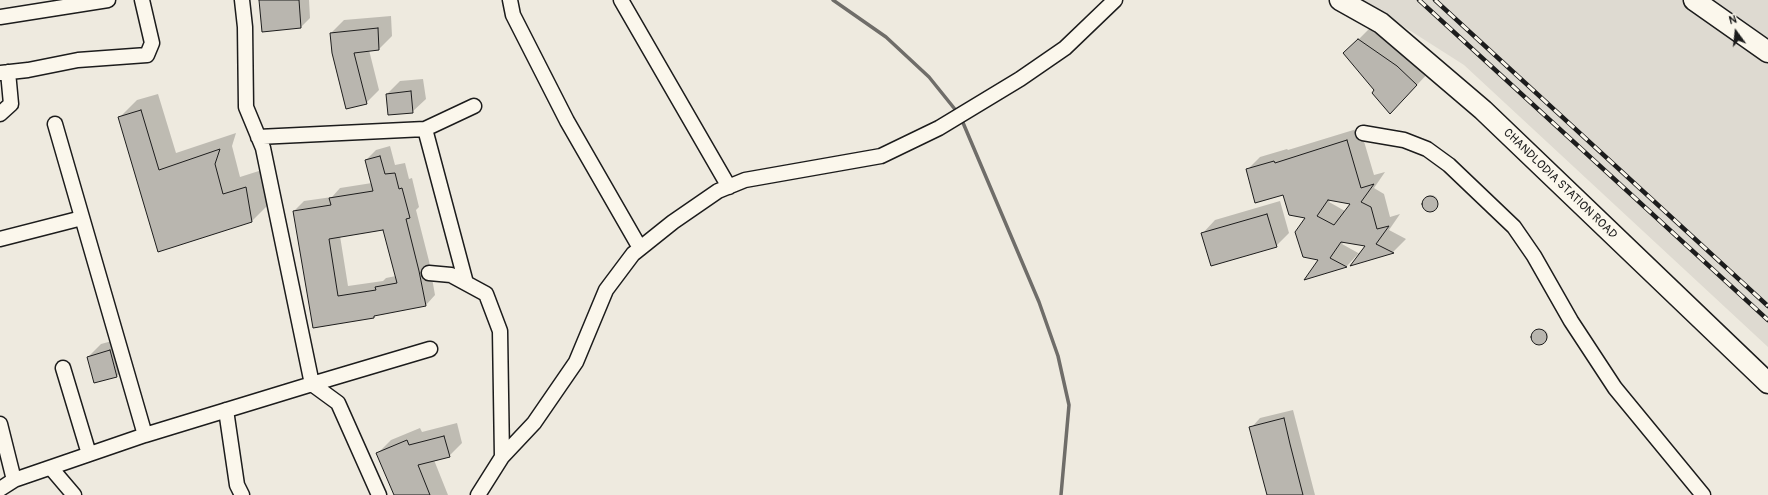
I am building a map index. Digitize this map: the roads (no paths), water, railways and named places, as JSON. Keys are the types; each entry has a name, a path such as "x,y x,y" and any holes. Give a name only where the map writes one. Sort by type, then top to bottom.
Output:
{"street":[{"path":"0,16 108,0"},
{"path":"0,114 11,104 4,72 28,70 78,60 147,55 152,43 142,0"},
{"path":"242,0 245,27 246,107 263,148 312,384 338,403 379,495"},
{"path":"510,0 513,15 567,121 640,248"},
{"path":"621,0 729,187"},
{"path":"478,495 502,457 534,423 576,362 606,290 633,254 673,222 718,191 745,180 881,156 939,128 1020,79 1065,48 1115,0"},
{"name":"CHANDLODIA STATION ROAD","path":"1340,0 1381,23 1483,110 1768,383"},
{"path":"1694,0 1768,52"},
{"path":"258,137 425,129 474,106"},
{"path":"55,124 145,435"},
{"path":"425,129 466,284"},
{"path":"1363,132 1404,140 1427,149 1449,165 1514,227 1534,256 1571,321 1615,388 1703,495"},
{"path":"0,239 82,218"},
{"path":"429,273 451,275 486,294 500,331 502,457"},
{"path":"0,488 14,480 145,435 430,349"},
{"path":"63,368 89,454"},
{"path":"226,410 237,485 242,495"},
{"path":"0,424 14,480"},
{"path":"51,468 74,495"}],"waterway":[{"path":"833,0 886,37 929,77 958,113"},
{"path":"961,118 1039,302 1058,356 1069,405 1061,495"}],"railway":[{"path":"1419,0 1768,320"},
{"path":"1435,0 1768,306"}]}
